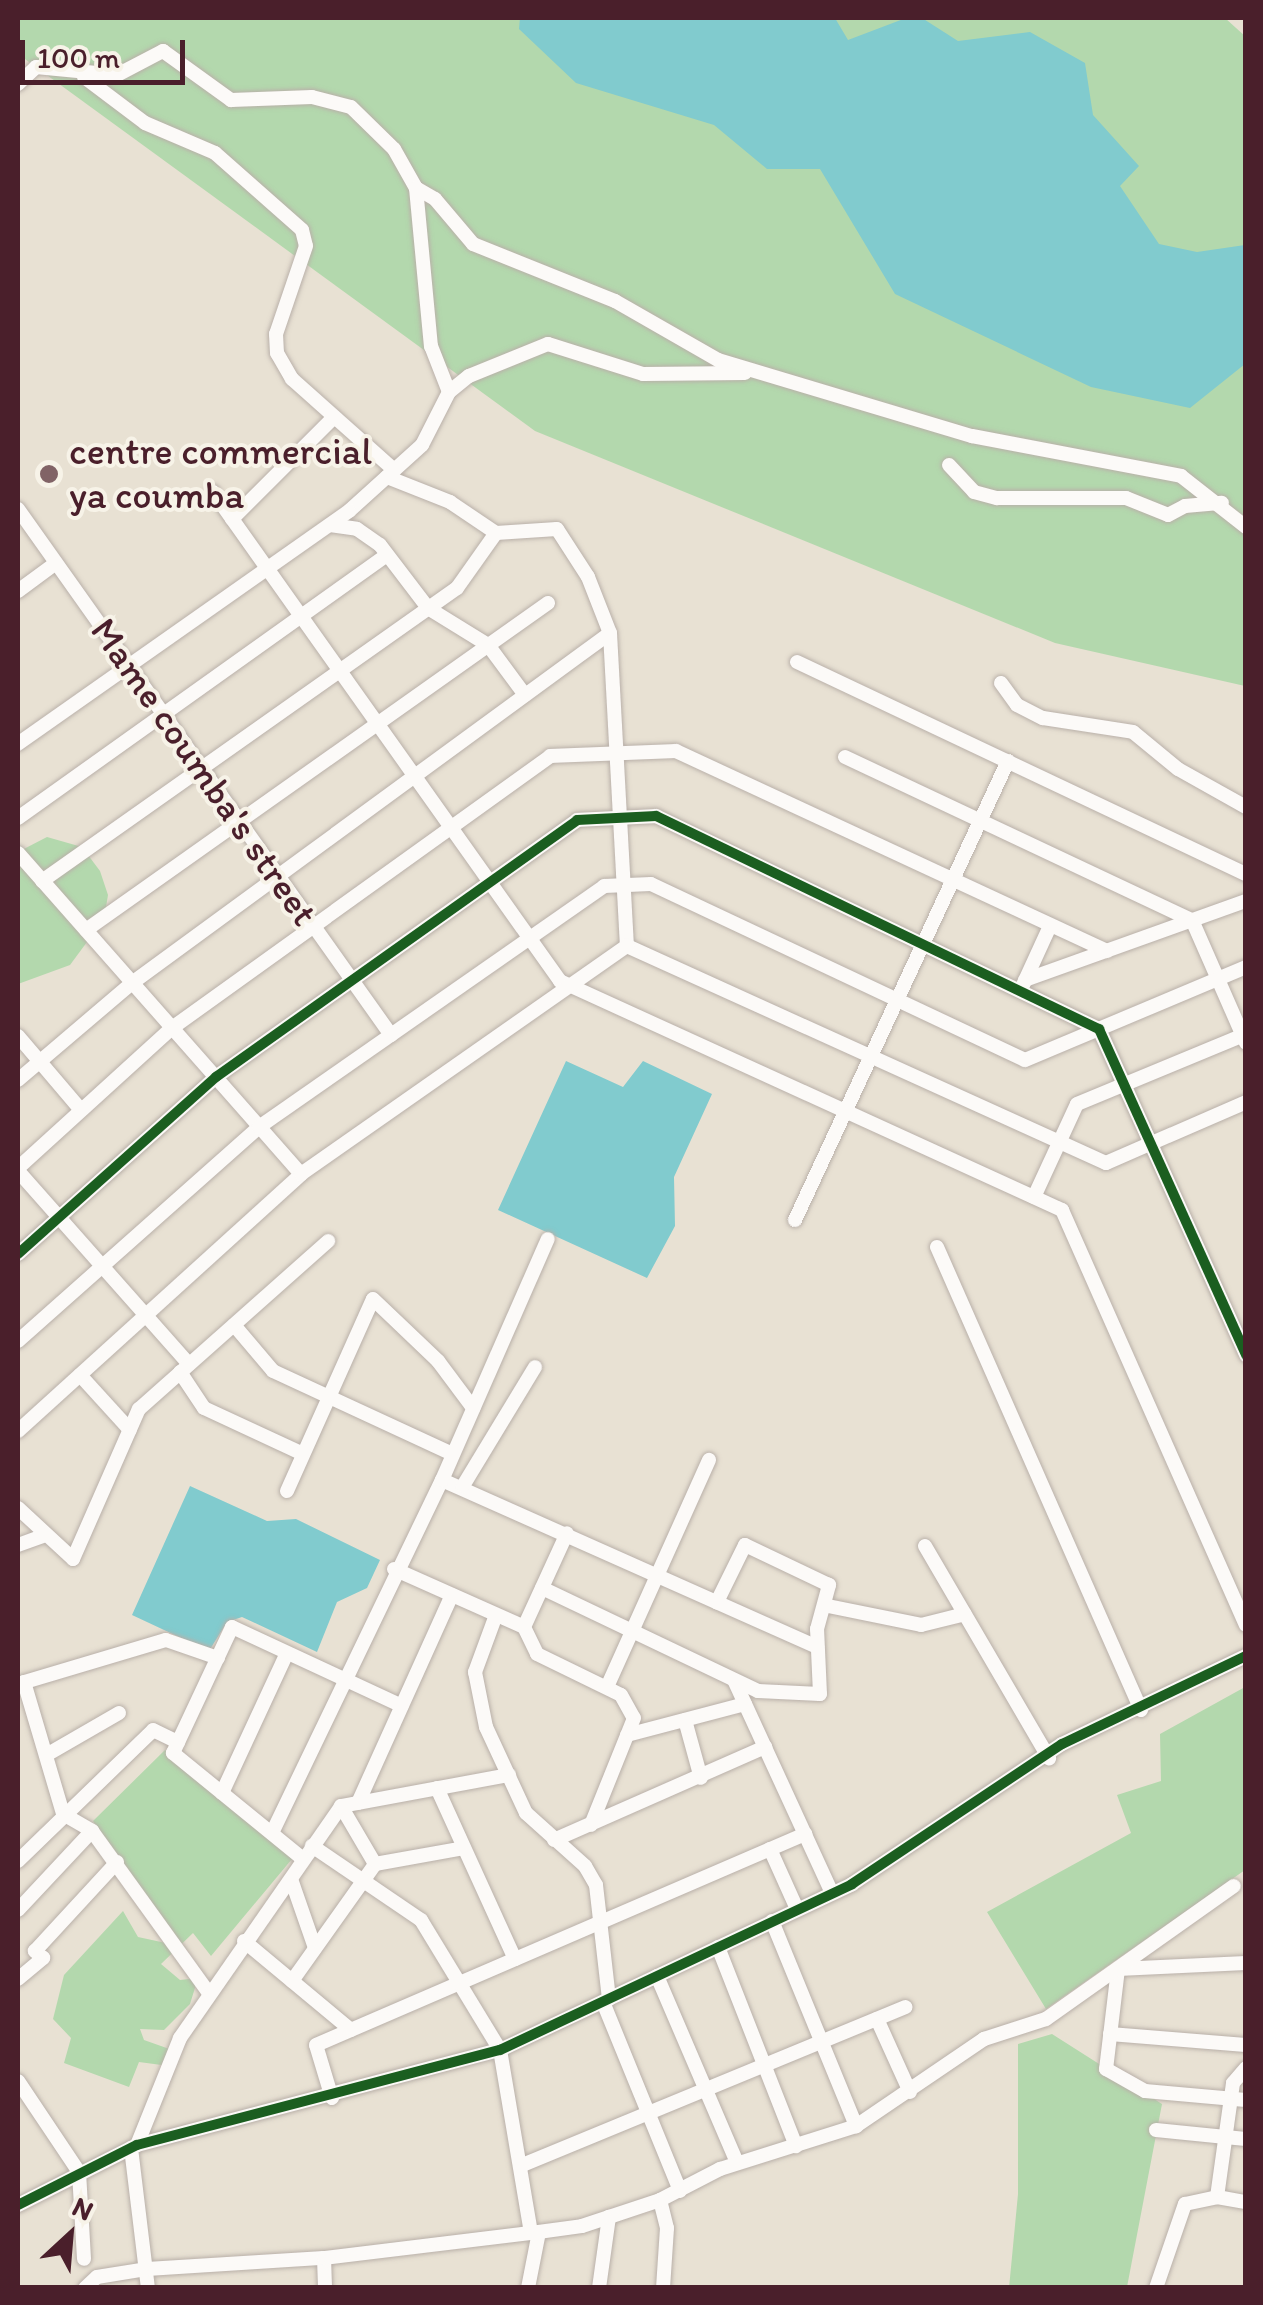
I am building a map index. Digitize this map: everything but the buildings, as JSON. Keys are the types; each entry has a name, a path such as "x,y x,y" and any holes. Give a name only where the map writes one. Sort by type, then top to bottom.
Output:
{"street":[{"path":"18,84 36,67 79,74 119,74 163,52 231,100 337,100 394,149 416,188 432,346 449,392"},
{"path":"79,74 145,122 216,153 302,230 304,256 274,345 292,380 390,474 450,502 496,533 557,528 588,577 610,634 627,946"},
{"path":"416,188 436,199 473,244 569,280 666,327 718,360 972,436 1181,476 1222,503 1246,527"},
{"path":"18,744 329,525 426,440 449,392 469,376 548,344 643,374 755,373"},
{"path":"232,519 334,417"},
{"path":"950,465 974,492 998,498 1126,498 1168,514 1185,506 1222,503"},
{"path":"213,492 560,981 1062,1210 1246,1625"},
{"name":"Mame coumba's street","path":"18,509 390,1035"},
{"path":"329,525 357,529 388,555 428,608 488,645 524,695"},
{"path":"42,882 457,588 496,533"},
{"path":"18,818 388,555"},
{"path":"18,591 56,563"},
{"path":"86,930 548,603"},
{"path":"18,1080 132,983 610,634"},
{"path":"798,662 1246,874"},
{"path":"1001,683 1018,704 1043,718 1133,732 1178,769 1246,807"},
{"path":"303,1454 204,1408 184,1368 146,1316 18,1170 172,1028 550,756 676,752 1107,951"},
{"path":"845,757 1192,920 1244,1037 1077,1104 1034,1197"},
{"path":"795,1220 1008,761"},
{"path":"18,1254 216,1077 576,820 656,816 923,944 1023,986 1099,1029 1246,1355"},
{"path":"18,853 301,1174"},
{"path":"18,1341 259,1127 604,886 651,884 1025,1060 1246,967"},
{"path":"1023,986 1246,901"},
{"path":"1023,986 1050,926"},
{"path":"18,1431 301,1174 627,946"},
{"path":"627,946 1106,1163 1246,1102"},
{"path":"18,1036 81,1110"},
{"path":"272,1833 394,1569 442,1480 548,1239"},
{"path":"18,1508 73,1558 139,1409 328,1241"},
{"path":"937,1247 1141,1710"},
{"path":"286,1491 373,1299 438,1361 473,1408"},
{"path":"234,1325 273,1370 453,1454"},
{"path":"462,1486 535,1367"},
{"path":"80,1375 130,1430"},
{"path":"607,1687 709,1460"},
{"path":"442,1480 817,1647"},
{"path":"524,1627 568,1534"},
{"path":"18,1545 45,1535"},
{"path":"542,1588 758,1691 820,1694 817,1647 828,1606 829,1585 745,1545 717,1602"},
{"path":"925,1546 1050,1758"},
{"path":"394,1569 524,1627 537,1654 607,1687 634,1718 591,1825"},
{"path":"358,1803 452,1595"},
{"path":"828,1606 922,1625 965,1614"},
{"path":"496,1615 475,1672 486,1727 526,1813 596,1886 606,2000 680,2191"},
{"path":"402,1706 232,1627 173,1753 272,1833 364,1881 421,1920 500,2050 535,2232 528,2288"},
{"path":"208,1992 117,1862 92,1832 63,1814 48,1754 21,1683 166,1640 218,1658"},
{"path":"222,1792 287,1653"},
{"path":"18,2205 134,2147 332,2098 500,2050 832,1893 1050,1758 1062,1744 1141,1710 1246,1656"},
{"path":"734,1680 832,1893"},
{"path":"627,1735 746,1704"},
{"path":"48,1754 119,1713"},
{"path":"685,1720 701,1778"},
{"path":"18,1861 153,1730 178,1742"},
{"path":"554,1840 701,1778 765,1746"},
{"path":"148,2288 134,2147 180,2038 208,1992 341,1806 509,1775"},
{"path":"437,1788 515,1960"},
{"path":"341,1806 375,1864"},
{"path":"18,1910 92,1832"},
{"path":"332,2098 316,2045 805,1834"},
{"path":"292,1981 375,1864 464,1848"},
{"path":"770,1848 797,1910"},
{"path":"18,1979 43,1958 35,1951 117,1862"},
{"path":"291,1879 314,1948"},
{"path":"86,2287 97,2276 324,2258 535,2232 609,2217 660,2200 737,2164 856,2126 984,2039 1046,2019 1234,1886"},
{"path":"772,1921 856,2126"},
{"path":"244,1941 350,2030"},
{"path":"718,1947 796,2146"},
{"path":"1118,1968 1246,1963"},
{"path":"1118,1968 1106,2069 1146,2092 1238,2101"},
{"path":"657,1976 737,2164"},
{"path":"520,2166 906,2008"},
{"path":"877,2019 910,2092"},
{"path":"1110,2034 1246,2045"},
{"path":"1217,2197 1226,2137 1238,2101 1233,2083 1246,2068"},
{"path":"18,2080 80,2172 84,2259"},
{"path":"1156,2130 1246,2139"},
{"path":"1156,2288 1185,2204 1217,2197 1246,2202"},
{"path":"660,2200 667,2228 663,2288"},
{"path":"599,2288 609,2217"},
{"path":"324,2258 326,2288"}],"green space":[{"path":"18,18 1225,18 1246,37 1245,686 1055,643 535,431 18,54"},
{"path":"47,837 82,847 100,871 108,895 104,919 70,965 18,984 18,852"},
{"path":"1245,1687 1245,1870 1046,2009 987,1912 1131,1833 1117,1795 1161,1781 1160,1734"},
{"path":"165,1750 297,1853 211,1956 193,1933 161,1964 180,1980 198,1978 190,2004 164,2030 140,2029 144,2040 175,2051 169,2066 139,2062 129,2087 64,2063 71,2038 53,2019 64,1975 123,1911 138,1937 175,1945 93,1821"},
{"path":"1052,2034 1162,2104 1127,2287 1009,2288 1018,2194 1018,2044"}],"water":[{"path":"520,18 835,18 848,40 906,18 922,18 958,41 1030,32 1085,63 1093,115 1139,166 1120,186 1159,244 1197,252 1245,245 1245,364 1190,408 1091,387 895,294 820,169 767,169 714,125 576,83 519,29"},
{"path":"566,1061 623,1087 643,1061 712,1094 674,1177 675,1226 647,1278 498,1210"},
{"path":"190,1486 267,1521 296,1519 380,1560 367,1588 337,1602 317,1652 242,1617 227,1622 209,1651 132,1615"}],"cycle path":[{"path":"18,1254 216,1077 577,820 656,816 1099,1029 1246,1355"},
{"path":"18,2205 137,2145 500,2050 852,1884 1062,1744 1246,1656"}],"place":[{"name":"centre commercial ya coumba","path":"49,474"}]}
